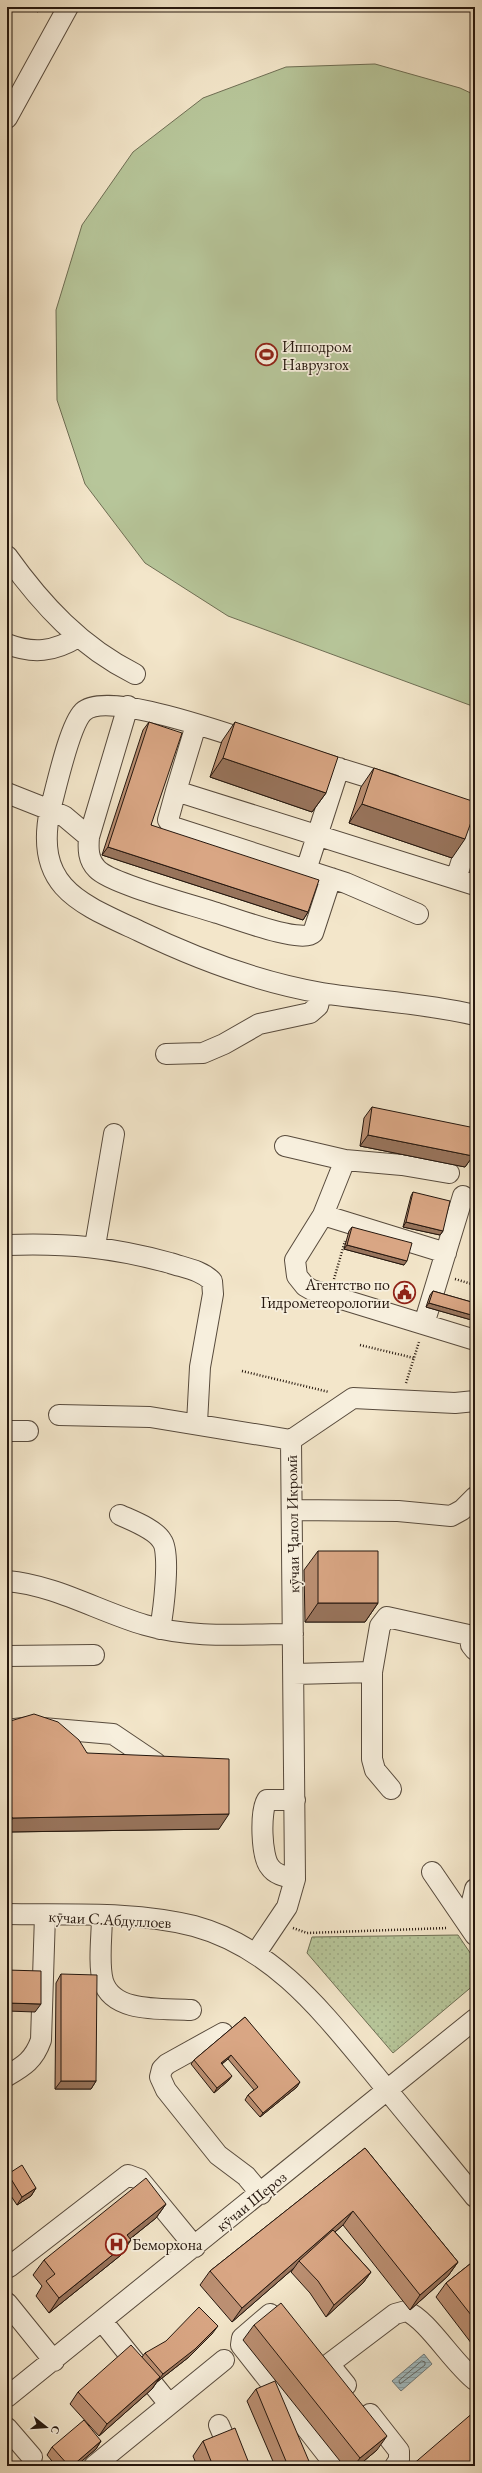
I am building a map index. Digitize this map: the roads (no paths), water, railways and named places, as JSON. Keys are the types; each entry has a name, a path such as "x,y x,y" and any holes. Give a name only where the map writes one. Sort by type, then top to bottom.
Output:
{"street":[{"path":"7,118 68,7"},
{"path":"7,556 30,587 78,637 103,657 136,674"},
{"path":"7,644 21,648 46,651 63,646 78,637"},
{"path":"271,748 128,706 101,705 87,709 82,713 69,745 50,810 45,837 48,858 61,884 81,902 148,936 213,964 257,978 321,993 475,1015"},
{"path":"128,706 89,837 89,854 97,869 112,878 263,928 300,936 310,936 313,933 331,878"},
{"path":"196,725 168,816 168,820 173,827 331,878 418,914"},
{"path":"294,754 414,792"},
{"path":"306,870 339,768"},
{"path":"176,791 475,885"},
{"path":"7,793 64,816 89,837"},
{"path":"456,879 470,811"},
{"path":"166,1054 203,1052 224,1044 244,1032 269,1021 310,1013 318,1006 321,993"},
{"path":"95,1246 114,1134"},
{"path":"285,1146 345,1160 402,1165 449,1173"},
{"path":"345,1160 323,1215 298,1254 294,1265 297,1276 305,1286 330,1295 475,1340"},
{"path":"424,1324 463,1196"},
{"path":"323,1215 446,1253"},
{"path":"7,1245 95,1246 125,1251 187,1268 201,1273 212,1281 213,1294 200,1367 197,1423"},
{"path":"291,1440 353,1398 454,1403 475,1401"},
{"name":"кӯчаи Ҷалол Икромӣ","path":"58,1415 126,1416 197,1423 291,1440 295,1879 291,1898 256,1953"},
{"path":"7,1431 28,1431"},
{"path":"292,1510 398,1511 451,1516 462,1510 475,1497"},
{"path":"120,1515 159,1537 165,1546 164,1600 160,1629"},
{"path":"7,1580 40,1587 111,1614 160,1629 199,1634 293,1634"},
{"path":"391,1789 375,1770 372,1760 372,1672 380,1626 387,1618 474,1638"},
{"path":"7,1656 94,1655"},
{"path":"294,1674 372,1672"},
{"path":"7,1730 31,1727 113,1734 156,1763"},
{"path":"295,1800 267,1800 264,1806 263,1841 265,1858 270,1868 278,1873 295,1879"},
{"path":"432,1872 471,1929"},
{"path":"471,1929 475,1889"},
{"name":"кӯчаи С.Абдуллоев","path":"7,1914 102,1916 152,1919 194,1926 222,1936 256,1953 280,1971 315,2004 388,2091"},
{"path":"7,2076 28,2064 38,2050 41,2040 45,1915"},
{"path":"102,1916 102,1973 108,1991 125,2004 191,2010"},
{"name":"кӯчаи Шероз","path":"7,2397 261,2194 475,2019"},
{"path":"223,2033 167,2064 162,2069 160,2077 166,2090 218,2156 246,2176 261,2194"},
{"path":"388,2091 475,2197"},
{"path":"9,2267 128,2175 139,2179 195,2247"},
{"path":"7,2303 54,2360"},
{"path":"288,2314 283,2309 276,2310 242,2338 241,2345 336,2466"},
{"path":"329,2364 395,2314 406,2311 417,2318 458,2365 475,2380"},
{"path":"102,2322 170,2404"},
{"path":"315,2348 399,2451 399,2460 395,2466"},
{"path":"94,2466 224,2360"},
{"path":"298,2419 298,2435 308,2460"},
{"path":"219,2425 236,2466"},
{"path":"7,2428 32,2457"}],"water":[{"path":"424,2354 432,2364 401,2391 392,2381"}],"place":[{"name":"Ипподром Наврузгох","path":"266,355"},
{"name":"Агентство по Гидрометеорологии","path":"405,1293"},
{"name":"Беморхона","path":"116,2244"}]}
